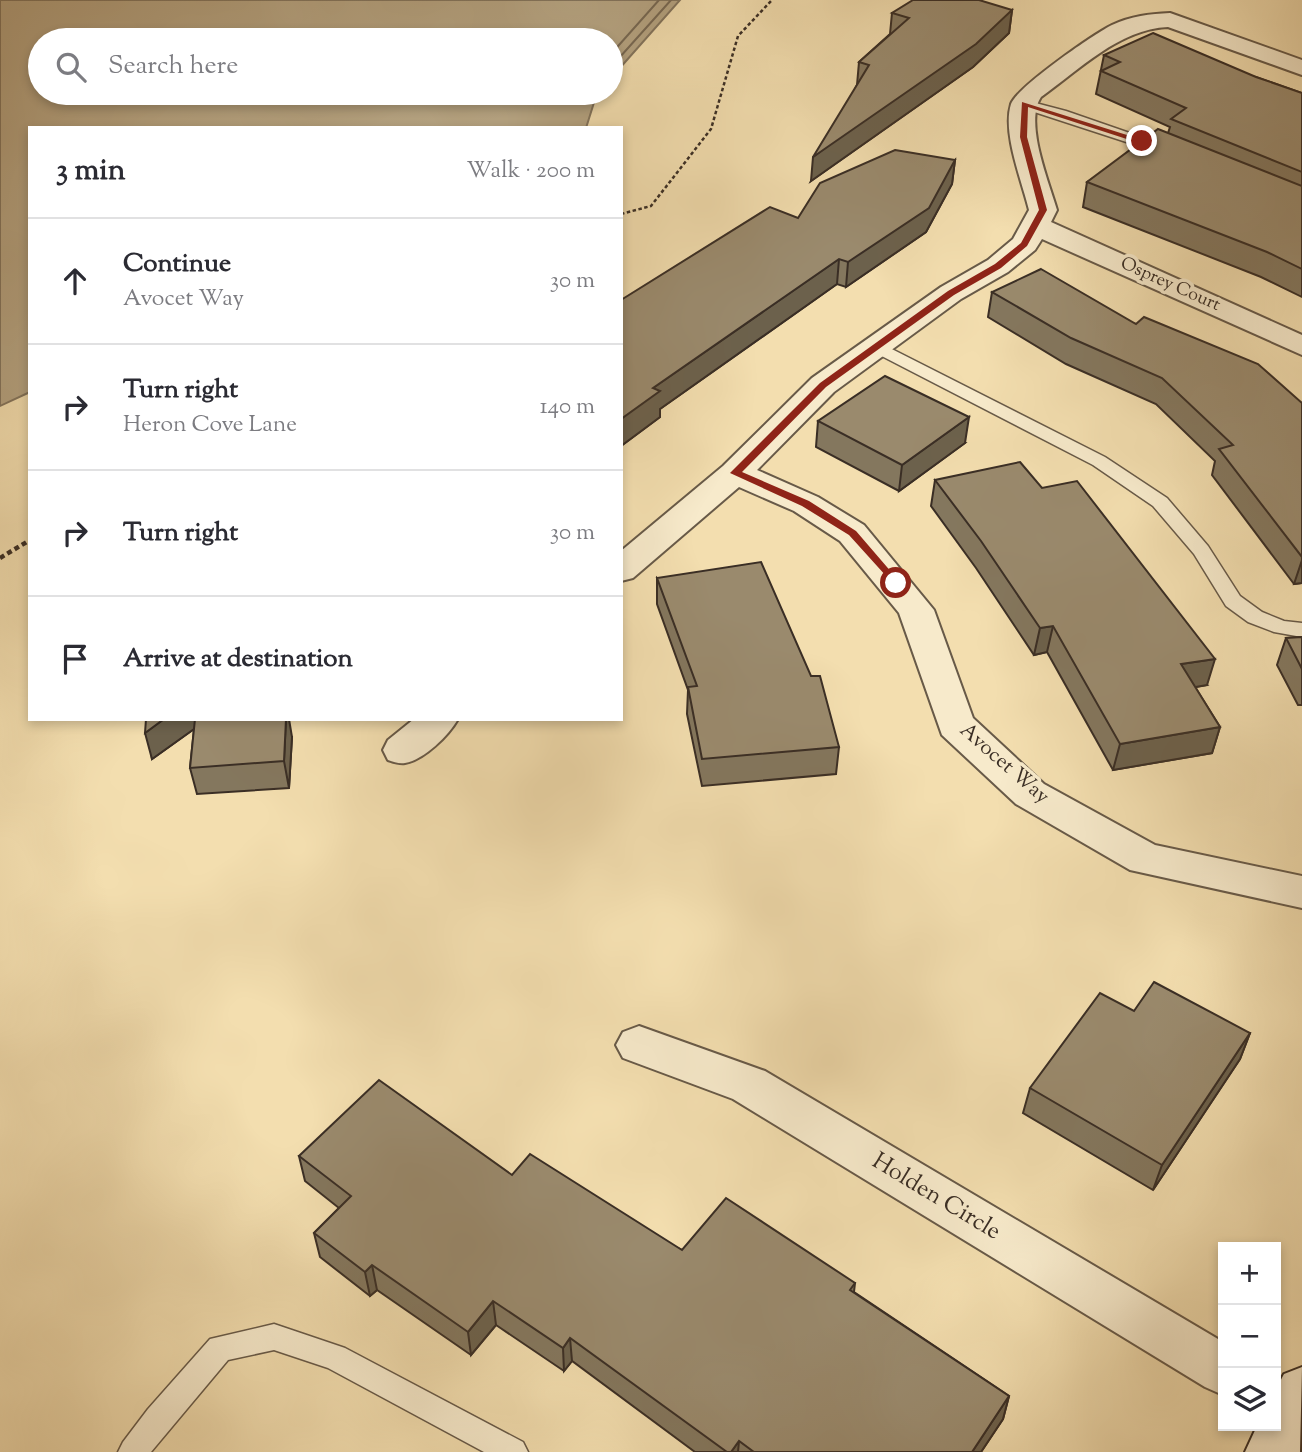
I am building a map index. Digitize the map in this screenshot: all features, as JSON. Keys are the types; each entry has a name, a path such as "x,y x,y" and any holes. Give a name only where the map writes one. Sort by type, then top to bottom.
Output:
{"street":[{"path":"623,568 735,473 823,385 951,293 998,266 1024,244 1043,210 1024,137 1024,103 1032,92 1113,35 1144,21 1170,20 1302,68"},
{"name":"Osprey Court","path":"1036,226 1302,346"},
{"name":"Avocet Way","path":"735,473 806,503 852,533 916,610 956,725 1030,793 1145,859 1302,892"},
{"path":"402,750 437,721"},
{"name":"Holden Circle","path":"639,1045 749,1085 1220,1368"}],"lane":[{"path":"1024,103 1084,121 1179,156"},
{"path":"876,346 1099,461 1160,502 1181,523 1233,601 1255,617 1281,627 1302,630"},
{"path":"133,1452 220,1348 274,1337 335,1357 513,1452"}],"path":[{"path":"623,213 650,206 711,129 738,36 772,0"},
{"path":"0,558 28,541"}],"water":[{"path":"0,0 680,0 623,64 623,28 28,28 28,105 593,105 587,126 28,126 28,393 0,406"}],"building":[{"path":"913,0 979,0 1012,10 976,44 813,157 869,65 859,62 909,18 892,13"},
{"path":"1153,33 1256,77 1302,93 1302,172 1171,119 1186,108 1101,71 1120,62 1104,55"},
{"path":"1158,129 1302,186 1302,269 1267,252 1087,182"},
{"path":"895,150 955,160 929,208 848,262 839,259 653,388 660,391 623,418 623,299 770,207 798,218 820,183"},
{"path":"1041,269 1136,324 1144,317 1258,364 1302,403 1302,557 1219,449 1233,445 1162,378 1071,338 992,292"},
{"path":"885,376 969,417 902,465 818,421"},
{"path":"1020,462 1042,488 1077,481 1215,659 1181,664 1220,727 1120,744 1053,626 1040,628 981,541 935,480"},
{"path":"761,562 811,676 820,676 839,747 702,759 688,687 697,686 657,578"},
{"path":"1302,637 1302,669 1286,638"},
{"path":"146,721 161,721 145,733"},
{"path":"195,721 286,721 284,761 190,768"},
{"path":"1154,982 1250,1033 1162,1165 1030,1088 1100,993 1134,1011"},
{"path":"379,1080 512,1175 530,1154 682,1250 726,1198 855,1283 850,1290 1009,1396 972,1452 754,1452 739,1441 731,1452 727,1452 570,1338 563,1348 493,1301 468,1332 372,1265 365,1272 314,1233 351,1196 299,1156"}],"route":[{"path":"896,583 852,533 806,503 735,473 823,385 951,293 998,266 1024,244 1043,210 1024,137 1024,103 1142,141"}]}
